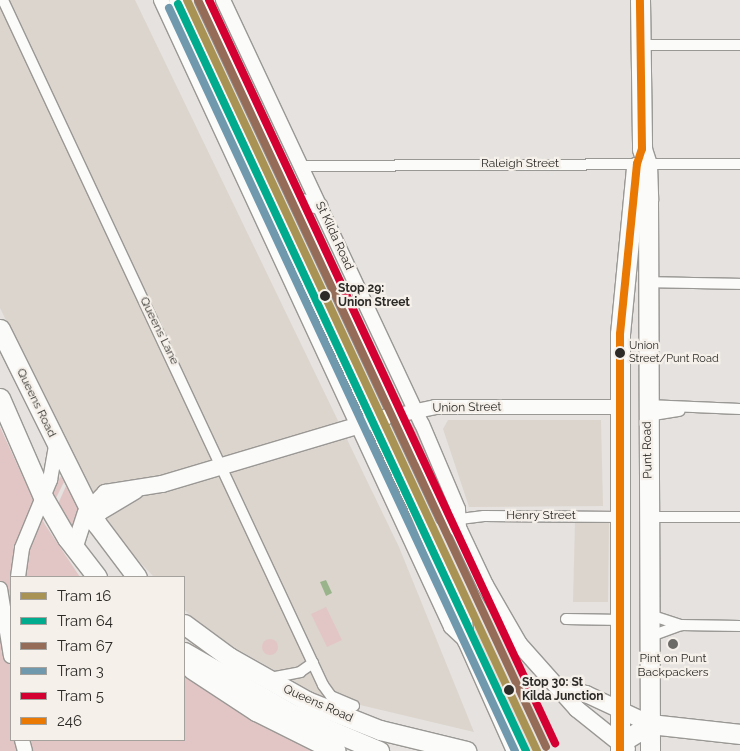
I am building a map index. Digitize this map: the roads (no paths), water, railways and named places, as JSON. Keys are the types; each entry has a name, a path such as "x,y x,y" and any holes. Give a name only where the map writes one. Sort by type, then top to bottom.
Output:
{"highway":[{"name":"Punt Road","path":"640,0 642,159 647,282 650,751"},
{"name":"Punt Road","path":"623,748 621,712 622,517 620,407 622,305 642,159"},
{"name":"Queens Road","path":"0,329 91,514 136,576"},
{"path":"0,398 43,497 74,549 96,576"},
{"name":"Union Street","path":"620,407 647,410"},
{"name":"Queens Road","path":"185,625 264,679 369,726 466,751"},
{"name":"Queens Road","path":"185,653 290,713 379,751"},
{"path":"185,665 256,711 336,751"},
{"path":"623,748 650,724 740,734"}],"main road":[{"path":"161,0 451,627 466,641"},
{"path":"177,0 376,421 464,620 466,641 514,749"},
{"name":"St Kilda Road","path":"203,0 444,517 460,525"},
{"name":"St Kilda Road","path":"223,0 416,411 460,525 510,632 562,689 577,709 623,748"},
{"path":"298,201 319,206"},
{"name":"Union Street","path":"91,514 105,493 135,491 416,411 436,407 620,407"},
{"path":"18,576 29,525 43,497 56,445"},
{"path":"74,549 91,514"},
{"path":"0,589 10,650"},
{"path":"562,689 586,694 650,724"}],"street":[{"name":"Queens Lane","path":"3,0 313,663 329,695 354,706"},
{"path":"641,44 740,45"},
{"name":"Raleigh Street","path":"301,166 642,159 740,164"},
{"path":"647,282 740,284"},
{"name":"Union Street","path":"647,410 740,409"},
{"name":"Henry Street","path":"460,525 484,516 622,517"},
{"path":"649,517 740,517"},
{"path":"650,615 681,625 740,626"},
{"path":"566,619 622,620"},
{"path":"650,636 681,625"},
{"path":"264,679 290,675 313,663"},
{"path":"674,728 740,726"}],"tram line":[{"name":"16","path":"187,0 537,751"},
{"name":"67","path":"198,0 546,747"},
{"name":"5","path":"209,0 555,743"},
{"name":"64","path":"178,4 526,751"},
{"name":"3","path":"169,8 515,751"}],"place":[{"name":"Stop 29: Union Street","path":"325,296"},
{"name":"Union Street/Punt Road","path":"620,353"},
{"name":"Pint on Punt Backpackers","path":"673,644"},
{"name":"Stop 30: St Kilda Junction","path":"509,690"}]}
